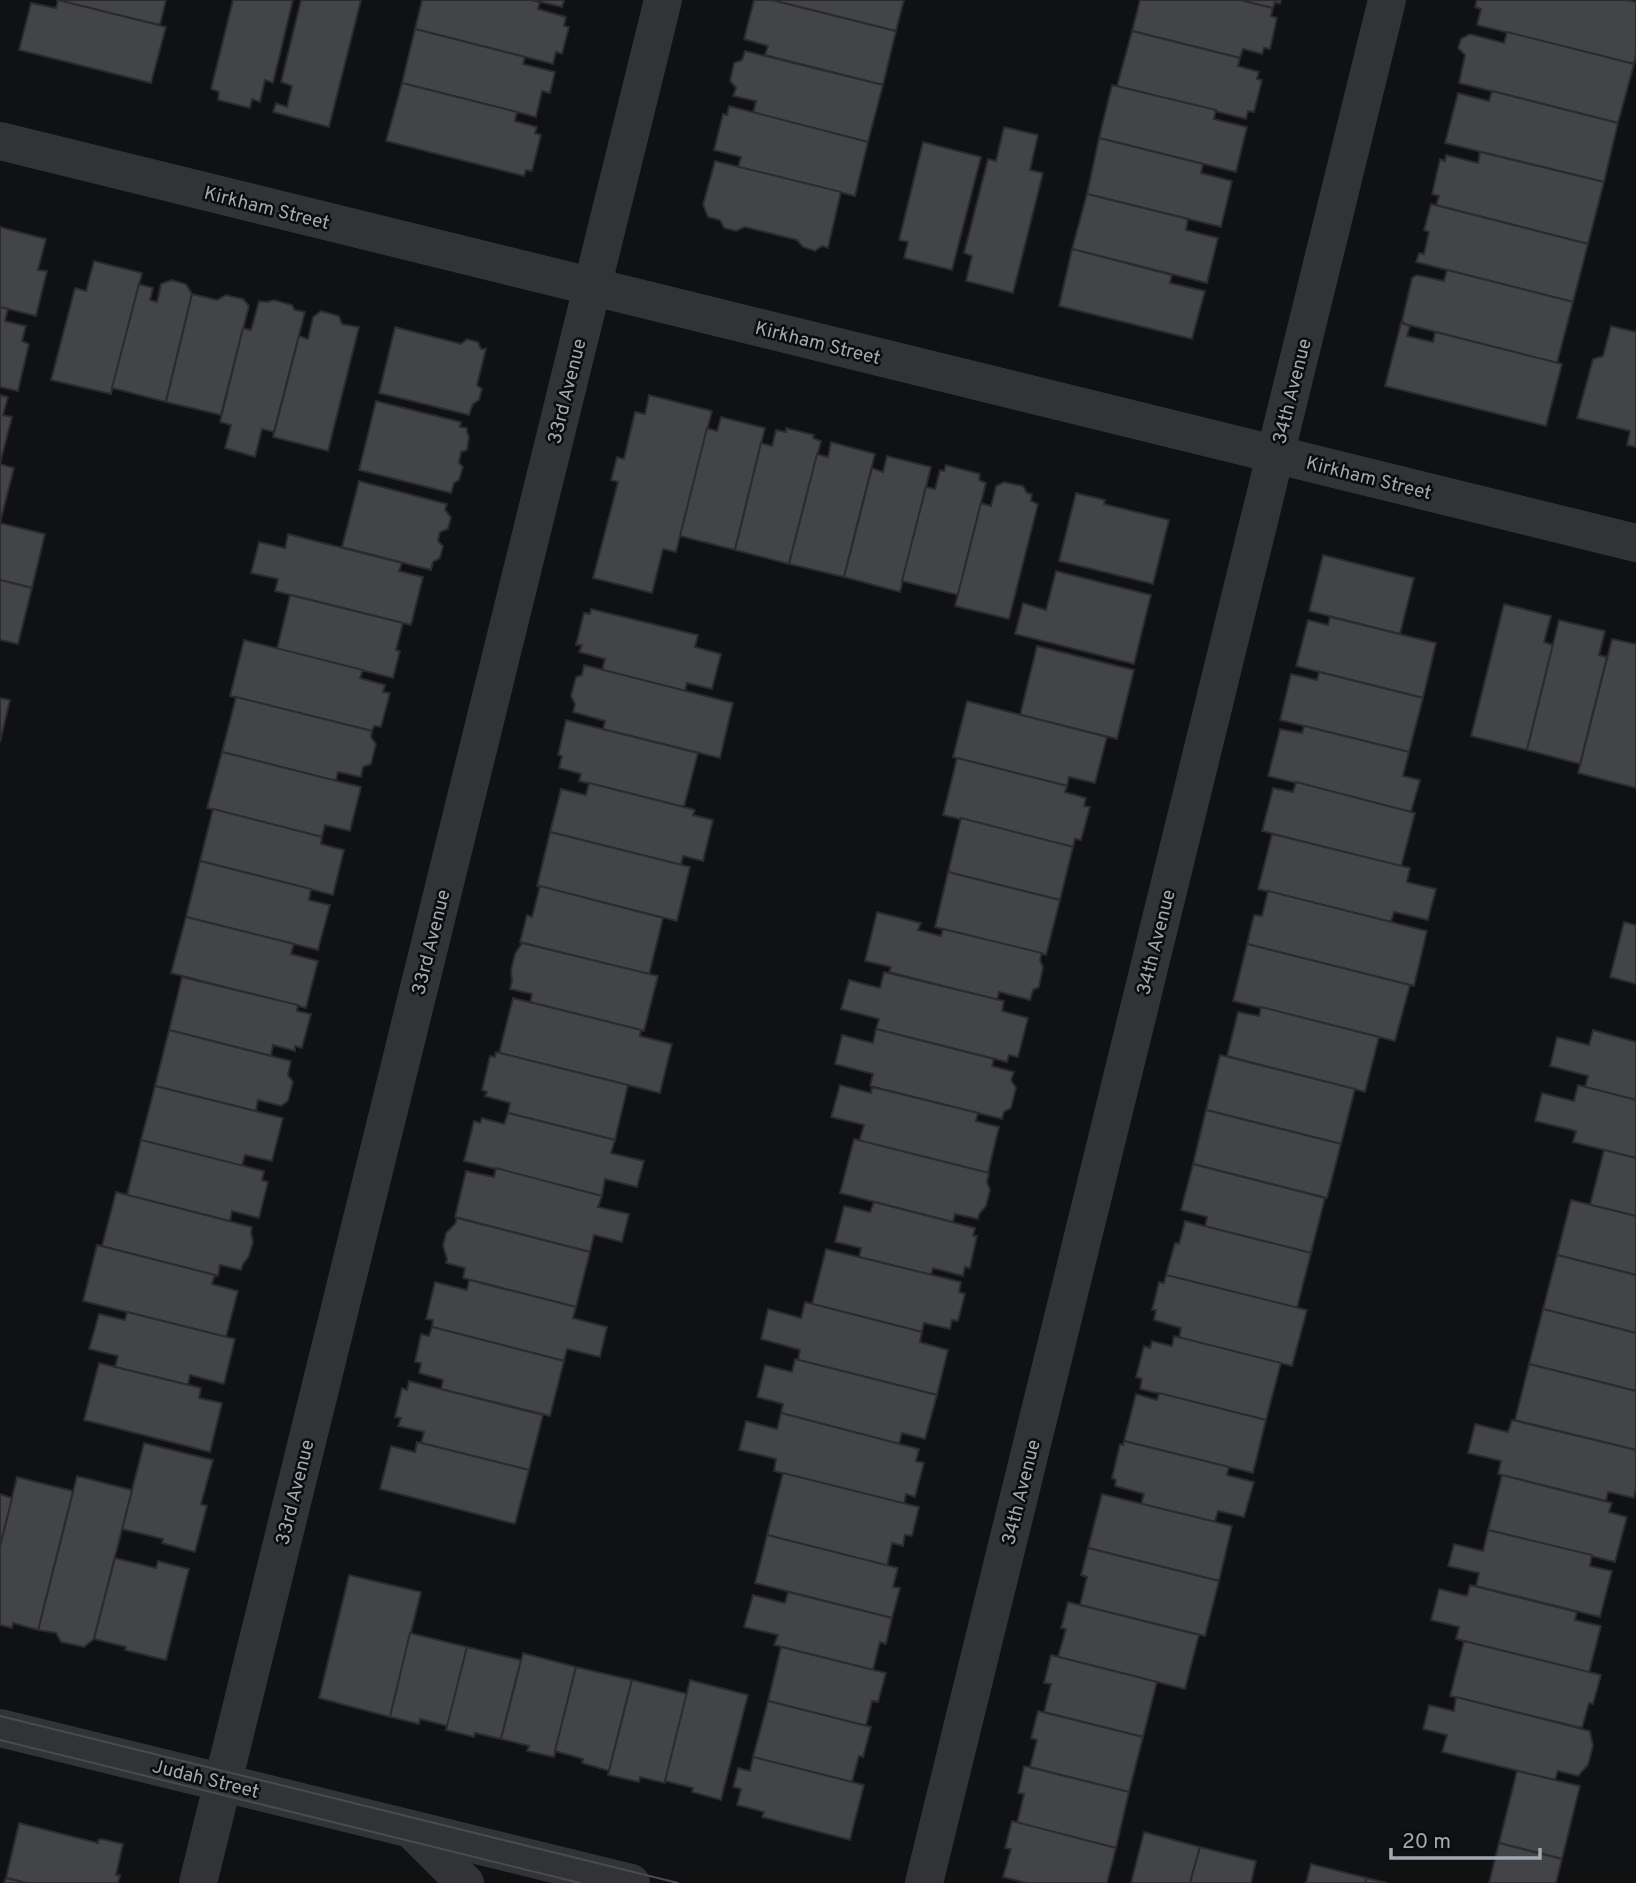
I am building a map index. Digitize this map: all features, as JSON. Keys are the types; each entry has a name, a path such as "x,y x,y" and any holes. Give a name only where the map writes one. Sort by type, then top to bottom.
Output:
{"street":[{"name":"33rd Avenue","path":"198,1883 663,0"},
{"name":"34th Avenue","path":"923,1883 1387,0"},
{"name":"Kirkham Street","path":"0,141 1636,543"},
{"name":"Judah Street","path":"0,1728 631,1883"},
{"path":"411,1829 465,1883"}],"building":[{"path":"56,0 166,0 160,25"},
{"path":"58,0 166,27 151,83 19,50 31,3 56,8"},
{"path":"233,0 293,0 273,83 265,80 260,102 252,99 250,108 218,100 219,92 211,89"},
{"path":"301,0 361,0 329,127 273,112 276,103 287,107 292,86 281,82"},
{"path":"422,0 540,2 538,9 566,17 564,26 569,27 562,54 556,52 553,64 415,29"},
{"path":"532,0 564,0 562,7"},
{"path":"754,0 772,0 896,31 883,85 765,55 768,46 744,39"},
{"path":"780,0 904,0 896,31"},
{"path":"1140,0 1241,0 1273,8 1271,16 1277,18 1270,49 1264,48 1262,54 1243,49 1240,58 1132,31"},
{"path":"1241,0 1281,0 1280,4 1275,2 1273,8"},
{"path":"1477,0 1636,2 1634,64 1477,25 1481,9 1475,7"},
{"path":"415,29 525,57 523,64 555,72 550,93 542,91 536,117 402,83"},
{"path":"1132,31 1240,58 1238,66 1259,72 1257,79 1262,80 1254,112 1248,111 1246,119 1117,86"},
{"path":"1507,32 1634,64 1618,123 1459,83 1465,55 1458,48 1461,39 1470,34 1504,43"},
{"path":"745,51 883,85 868,142 753,113 756,101 733,96 736,88 730,81 734,63 742,60"},
{"path":"402,83 517,112 515,121 537,127 535,133 541,135 532,171 526,170 524,176 386,141"},
{"path":"1112,85 1216,110 1214,119 1247,127 1236,172 1099,138"},
{"path":"1492,91 1618,123 1604,182 1445,143 1458,93 1489,101"},
{"path":"729,106 868,142 855,196 738,167 741,157 714,150 723,114 727,115"},
{"path":"1004,127 1038,135 1030,170 1043,173 1013,293 966,281 972,256 964,253 988,159 996,161"},
{"path":"1099,138 1203,164 1201,173 1232,181 1221,227 1087,194"},
{"path":"923,142 981,157 952,270 904,258 908,242 899,240"},
{"path":"1480,152 1604,182 1588,244 1436,205 1439,196 1432,194 1440,159 1445,161 1446,155 1478,163"},
{"path":"715,161 841,192 828,248 822,246 815,251 803,247 797,240 745,227 736,231 724,228 720,220 708,217 703,205"},
{"path":"1087,194 1188,219 1186,230 1218,238 1207,283 1072,249"},
{"path":"1431,204 1588,244 1573,302 1416,262 1419,253 1424,254 1429,232 1424,230"},
{"path":"0,227 46,239 38,270 47,271 36,316 0,307"},
{"path":"1072,249 1172,275 1170,283 1205,291 1192,339 1059,306"},
{"path":"94,261 142,273 111,394 51,380 75,288 86,291"},
{"path":"1447,270 1573,302 1557,363 1405,324 1402,321 1412,278 1417,275 1444,281"},
{"path":"171,280 186,284 192,294 166,402 112,388 139,284 153,288 150,300 157,302 161,284"},
{"path":"192,294 217,300 226,295 243,299 249,306 221,415 166,402"},
{"path":"274,300 305,312 274,432 262,429 255,457 225,448 231,425 220,422 243,328 251,330 259,301"},
{"path":"0,307 8,309 5,321 26,326 22,341 29,344 18,391 0,387"},
{"path":"321,311 339,316 342,324 359,327 328,451 273,437 299,336 308,339 313,317"},
{"path":"1401,323 1410,326 1407,336 1433,342 1435,332 1562,364 1546,426 1385,386"},
{"path":"1611,326 1636,332 1636,447 1627,445 1630,431 1577,418 1593,359 1603,356"},
{"path":"395,327 461,344 467,339 478,342 481,349 486,349 477,385 482,389 479,400 473,404 469,415 379,393"},
{"path":"0,395 8,397 3,415 12,417 0,464"},
{"path":"649,395 712,411 676,552 663,549 652,593 593,578 618,482 611,480 617,457 624,459 635,412 645,414"},
{"path":"376,401 461,422 460,427 467,428 467,450 461,452 459,463 463,467 451,493 359,470"},
{"path":"721,417 765,428 735,550 680,536 707,428 717,431"},
{"path":"786,428 814,435 813,438 821,441 789,564 735,550 761,443 772,446 776,430 786,432"},
{"path":"831,442 875,454 844,577 789,564 817,454 828,457"},
{"path":"887,456 931,467 900,592 844,577 872,468 883,472"},
{"path":"0,464 14,468 0,523"},
{"path":"946,465 980,474 979,480 986,483 958,595 902,581 926,487 935,489 940,470 944,471"},
{"path":"359,481 447,504 445,510 451,517 448,529 440,532 438,541 443,546 440,558 433,562 431,570 342,547"},
{"path":"1004,482 1023,486 1027,493 1032,494 1031,501 1038,504 1009,619 955,606 981,503 991,506 996,486"},
{"path":"1076,493 1105,500 1104,504 1169,520 1153,584 1059,561"},
{"path":"0,523 45,534 32,588 0,580"},
{"path":"288,534 402,563 399,571 423,577 411,625 275,591 278,579 251,573 259,542 285,548"},
{"path":"1323,555 1414,578 1400,634 1309,611"},
{"path":"1056,571 1151,595 1134,664 1015,634 1023,603 1046,610"},
{"path":"0,580 32,588 18,644 0,640"},
{"path":"290,595 403,623 393,678 277,649"},
{"path":"1504,604 1551,616 1544,642 1553,645 1527,750 1471,736"},
{"path":"591,609 698,635 695,647 721,654 712,689 687,683 685,691 602,670 605,659 579,652 582,645 576,645 584,613 590,614"},
{"path":"1330,617 1436,643 1423,698 1296,666 1308,620 1328,625"},
{"path":"1559,620 1605,631 1599,655 1607,657 1580,764 1527,750"},
{"path":"1612,639 1636,644 1636,788 1578,773"},
{"path":"244,640 363,670 360,678 385,685 383,692 390,693 381,727 374,726 372,731 230,696"},
{"path":"1037,646 1134,670 1117,739 1020,715"},
{"path":"584,665 733,703 720,758 603,729 605,721 573,712 575,704 571,696 576,677 582,675"},
{"path":"1319,672 1423,698 1409,752 1280,720 1291,674 1317,680"},
{"path":"236,697 372,731 371,737 376,744 371,764 363,767 361,777 338,772 336,781 222,752"},
{"path":"0,698 10,700 0,742"},
{"path":"967,701 1107,737 1095,783 1069,777 1067,786 953,757"},
{"path":"566,720 698,753 684,807 579,781 581,774 559,768 562,756 558,755"},
{"path":"1304,726 1409,752 1403,776 1420,780 1411,812 1268,776 1280,729 1302,733"},
{"path":"222,752 361,787 350,831 325,825 322,837 207,808"},
{"path":"957,758 1067,786 1065,792 1086,798 1084,806 1090,807 1081,840 1075,839 1073,847 943,815"},
{"path":"1296,782 1415,813 1401,867 1262,831 1273,788 1293,792"},
{"path":"589,783 695,810 693,815 713,820 703,861 683,856 681,865 550,832 561,789 586,795"},
{"path":"213,809 322,837 321,844 344,850 333,895 200,861"},
{"path":"961,818 1073,847 1060,900 948,872"},
{"path":"550,832 690,867 677,921 537,886"},
{"path":"1272,834 1410,868 1407,882 1436,889 1428,920 1394,912 1391,922 1258,889"},
{"path":"200,861 311,889 309,900 330,905 318,950 186,917"},
{"path":"948,872 1060,900 1046,955 935,927"},
{"path":"540,886 663,918 649,975 520,942 527,915 532,917"},
{"path":"1268,891 1427,931 1414,986 1247,944 1254,915 1262,916"},
{"path":"877,912 921,923 918,930 941,936 943,929 1042,953 1040,960 1043,967 1039,987 1033,990 1030,1000 999,992 997,1000 889,972 891,967 865,961"},
{"path":"186,917 294,944 291,954 318,961 306,1008 171,973"},
{"path":"1624,922 1636,925 1636,984 1610,977"},
{"path":"522,943 658,976 644,1031 530,1002 532,994 510,989 515,954"},
{"path":"1247,944 1410,985 1395,1041 1233,1001"},
{"path":"884,972 1004,1001 1002,1011 1028,1018 1018,1057 1009,1055 1007,1062 876,1029 879,1019 841,1009 849,980 880,988"},
{"path":"182,977 298,1005 297,1011 311,1014 302,1048 295,1046 295,1051 273,1045 271,1056 169,1030"},
{"path":"513,998 641,1030 640,1036 672,1044 660,1093 499,1053"},
{"path":"1261,1007 1379,1037 1365,1092 1227,1056 1238,1012 1259,1016"},
{"path":"876,1029 994,1059 992,1066 1014,1072 1011,1080 1016,1088 1011,1108 1004,1112 1002,1119 870,1086 873,1074 835,1064 842,1035 873,1043"},
{"path":"169,1030 291,1061 288,1075 293,1082 288,1101 281,1106 258,1100 256,1111 155,1086"},
{"path":"1593,1030 1636,1042 1636,1100 1585,1087 1588,1076 1550,1066 1557,1037 1589,1045"},
{"path":"496,1052 628,1085 615,1140 508,1113 510,1103 485,1096 487,1092 482,1090 490,1056 495,1057"},
{"path":"1220,1055 1355,1089 1341,1144 1206,1110"},
{"path":"840,1085 871,1093 872,1087 978,1113 976,1121 999,1127 988,1173 859,1141 864,1125 831,1117"},
{"path":"1578,1085 1636,1100 1636,1158 1573,1142 1576,1131 1535,1121 1542,1093 1574,1101"},
{"path":"155,1086 283,1118 272,1161 245,1155 242,1166 141,1140"},
{"path":"1206,1110 1341,1144 1327,1198 1193,1164"},
{"path":"508,1113 615,1140 611,1153 644,1161 637,1187 605,1179 602,1196 464,1161 474,1121 480,1123 482,1118 504,1124"},
{"path":"854,1139 989,1173 987,1182 990,1190 986,1206 978,1219 955,1214 953,1222 840,1193"},
{"path":"141,1140 264,1171 262,1180 268,1182 259,1218 232,1211 230,1221 127,1195"},
{"path":"1604,1150 1636,1158 1636,1216 1590,1205"},
{"path":"1193,1164 1325,1198 1311,1253 1205,1227 1207,1217 1181,1210"},
{"path":"496,1168 602,1196 598,1207 629,1214 622,1242 594,1235 590,1252 455,1217 466,1171 494,1177"},
{"path":"116,1192 252,1227 253,1242 249,1256 241,1270 220,1265 218,1276 102,1246"},
{"path":"1571,1200 1636,1216 1636,1275 1557,1255"},
{"path":"874,1202 975,1228 973,1236 977,1236 970,1268 965,1267 963,1276 933,1268 931,1275 859,1257 861,1248 835,1242 844,1206 870,1212"},
{"path":"457,1218 590,1252 576,1307 463,1278 465,1268 446,1263 443,1246 446,1233"},
{"path":"1185,1221 1311,1253 1297,1308 1166,1275 1175,1243 1179,1244"},
{"path":"97,1245 215,1275 212,1284 238,1291 226,1337 83,1301"},
{"path":"826,1249 961,1282 959,1292 965,1294 958,1321 952,1320 950,1329 924,1323 922,1332 812,1304"},
{"path":"1557,1255 1636,1275 1636,1333 1543,1309"},
{"path":"1166,1275 1307,1310 1292,1366 1179,1338 1181,1328 1154,1320 1156,1310 1152,1310 1159,1282 1164,1283"},
{"path":"469,1280 576,1307 573,1318 607,1327 600,1357 567,1349 564,1361 432,1327 433,1320 426,1319 435,1282 467,1290"},
{"path":"805,1302 922,1332 920,1342 948,1350 937,1395 798,1360 800,1350 761,1339 768,1309 801,1318"},
{"path":"1543,1309 1636,1333 1636,1391 1529,1364"},
{"path":"127,1312 235,1339 224,1384 190,1375 188,1385 115,1367 118,1356 89,1349 99,1314 125,1320"},
{"path":"432,1327 564,1361 550,1416 441,1389 443,1380 419,1373 421,1363 415,1362 421,1334 429,1336"},
{"path":"1174,1336 1281,1363 1266,1420 1140,1389 1142,1379 1136,1377 1144,1346 1150,1348 1152,1341 1172,1346"},
{"path":"795,1359 937,1395 925,1439 902,1433 899,1444 781,1413 783,1404 757,1397 765,1365 792,1372"},
{"path":"99,1363 201,1388 199,1398 222,1403 210,1452 84,1420"},
{"path":"1529,1364 1636,1391 1636,1450 1515,1420"},
{"path":"409,1381 543,1415 529,1470 421,1443 424,1432 398,1426 401,1418 395,1417 402,1388 407,1390"},
{"path":"1159,1393 1266,1420 1253,1473 1124,1441 1136,1394 1157,1400"},
{"path":"781,1413 919,1449 916,1461 924,1463 915,1497 906,1494 904,1504 774,1471 776,1459 739,1450 746,1421 777,1429"},
{"path":"1512,1420 1636,1450 1634,1498 1608,1492 1606,1501 1498,1474 1501,1461 1468,1453 1475,1424 1508,1432"},
{"path":"1124,1441 1229,1467 1227,1475 1254,1482 1244,1517 1218,1511 1215,1522 1141,1504 1144,1494 1115,1486 1116,1480 1112,1478 1120,1444 1123,1445"},
{"path":"417,1442 529,1470 515,1524 380,1489 391,1446 415,1452"},
{"path":"144,1443 213,1460 201,1504 207,1506 195,1552 162,1543 163,1539 122,1529"},
{"path":"783,1473 919,1507 912,1536 905,1535 903,1546 892,1543 887,1566 767,1535"},
{"path":"1502,1475 1612,1503 1609,1512 1627,1517 1615,1562 1488,1530"},
{"path":"77,1476 132,1490 94,1639 84,1647 61,1642 56,1633 38,1630"},
{"path":"17,1477 73,1491 38,1630 13,1623 12,1628 0,1625 0,1546"},
{"path":"0,1494 12,1498 0,1546"},
{"path":"1102,1494 1232,1526 1219,1581 1088,1548"},
{"path":"1488,1530 1592,1555 1590,1566 1612,1571 1600,1617 1476,1586 1479,1573 1448,1566 1454,1544 1483,1551"},
{"path":"767,1535 898,1568 893,1587 900,1588 892,1618 755,1583"},
{"path":"1088,1548 1219,1581 1205,1636 1080,1605 1087,1577 1081,1575"},
{"path":"115,1558 156,1568 158,1561 189,1569 166,1660 94,1639"},
{"path":"349,1575 421,1592 390,1717 319,1698"},
{"path":"1470,1585 1577,1612 1575,1620 1601,1626 1589,1673 1456,1639 1459,1627 1431,1620 1439,1589 1467,1596"},
{"path":"788,1592 892,1618 886,1644 880,1642 873,1670 774,1645 778,1635 744,1627 753,1595 785,1603"},
{"path":"1068,1602 1199,1635 1185,1689 1058,1657 1066,1629 1061,1628"},
{"path":"410,1633 467,1647 448,1726 420,1719 419,1724 390,1717"},
{"path":"1464,1641 1601,1675 1593,1704 1589,1703 1582,1728 1450,1696"},
{"path":"467,1647 521,1660 501,1739 475,1733 474,1737 446,1730"},
{"path":"781,1647 886,1673 878,1702 872,1701 866,1726 768,1701"},
{"path":"523,1653 576,1667 554,1757 527,1751 529,1746 501,1739"},
{"path":"1051,1655 1157,1682 1143,1737 1044,1712 1051,1684 1044,1683"},
{"path":"576,1667 632,1680 609,1771 582,1763 583,1759 555,1751"},
{"path":"632,1680 688,1694 665,1783 640,1777 639,1782 608,1775"},
{"path":"690,1680 748,1695 721,1800 692,1792 693,1788 665,1781"},
{"path":"1456,1697 1590,1731 1593,1746 1588,1765 1578,1776 1558,1771 1555,1780 1442,1752 1447,1735 1423,1729 1429,1705 1454,1711"},
{"path":"768,1701 871,1727 863,1757 859,1756 852,1782 753,1757"},
{"path":"1038,1711 1143,1737 1129,1792 1030,1767 1037,1740 1031,1738"},
{"path":"753,1757 864,1785 850,1840 762,1817 764,1812 737,1805 741,1789 733,1787 738,1768 750,1771"},
{"path":"1024,1766 1129,1792 1116,1848 1017,1823 1024,1794 1018,1793"},
{"path":"1517,1771 1580,1786 1562,1859 1499,1843"},
{"path":"1012,1821 1116,1848 1107,1883 1027,1883 1003,1877 1011,1849 1005,1848"},
{"path":"19,1823 98,1843 98,1840 102,1839 123,1844 116,1875 120,1875 118,1883 27,1883 6,1878"},
{"path":"1144,1832 1200,1847 1190,1883 1131,1883"},
{"path":"1499,1843 1562,1859 1556,1883 1489,1883"},
{"path":"1200,1847 1256,1861 1251,1883 1190,1883"},
{"path":"1311,1864 1367,1878 1365,1883 1306,1883"},
{"path":"6,1878 27,1883 4,1883"},
{"path":"1367,1878 1387,1883 1365,1883"}],"tram line":[{"path":"0,1716 678,1883"},
{"path":"0,1740 580,1883"}]}
